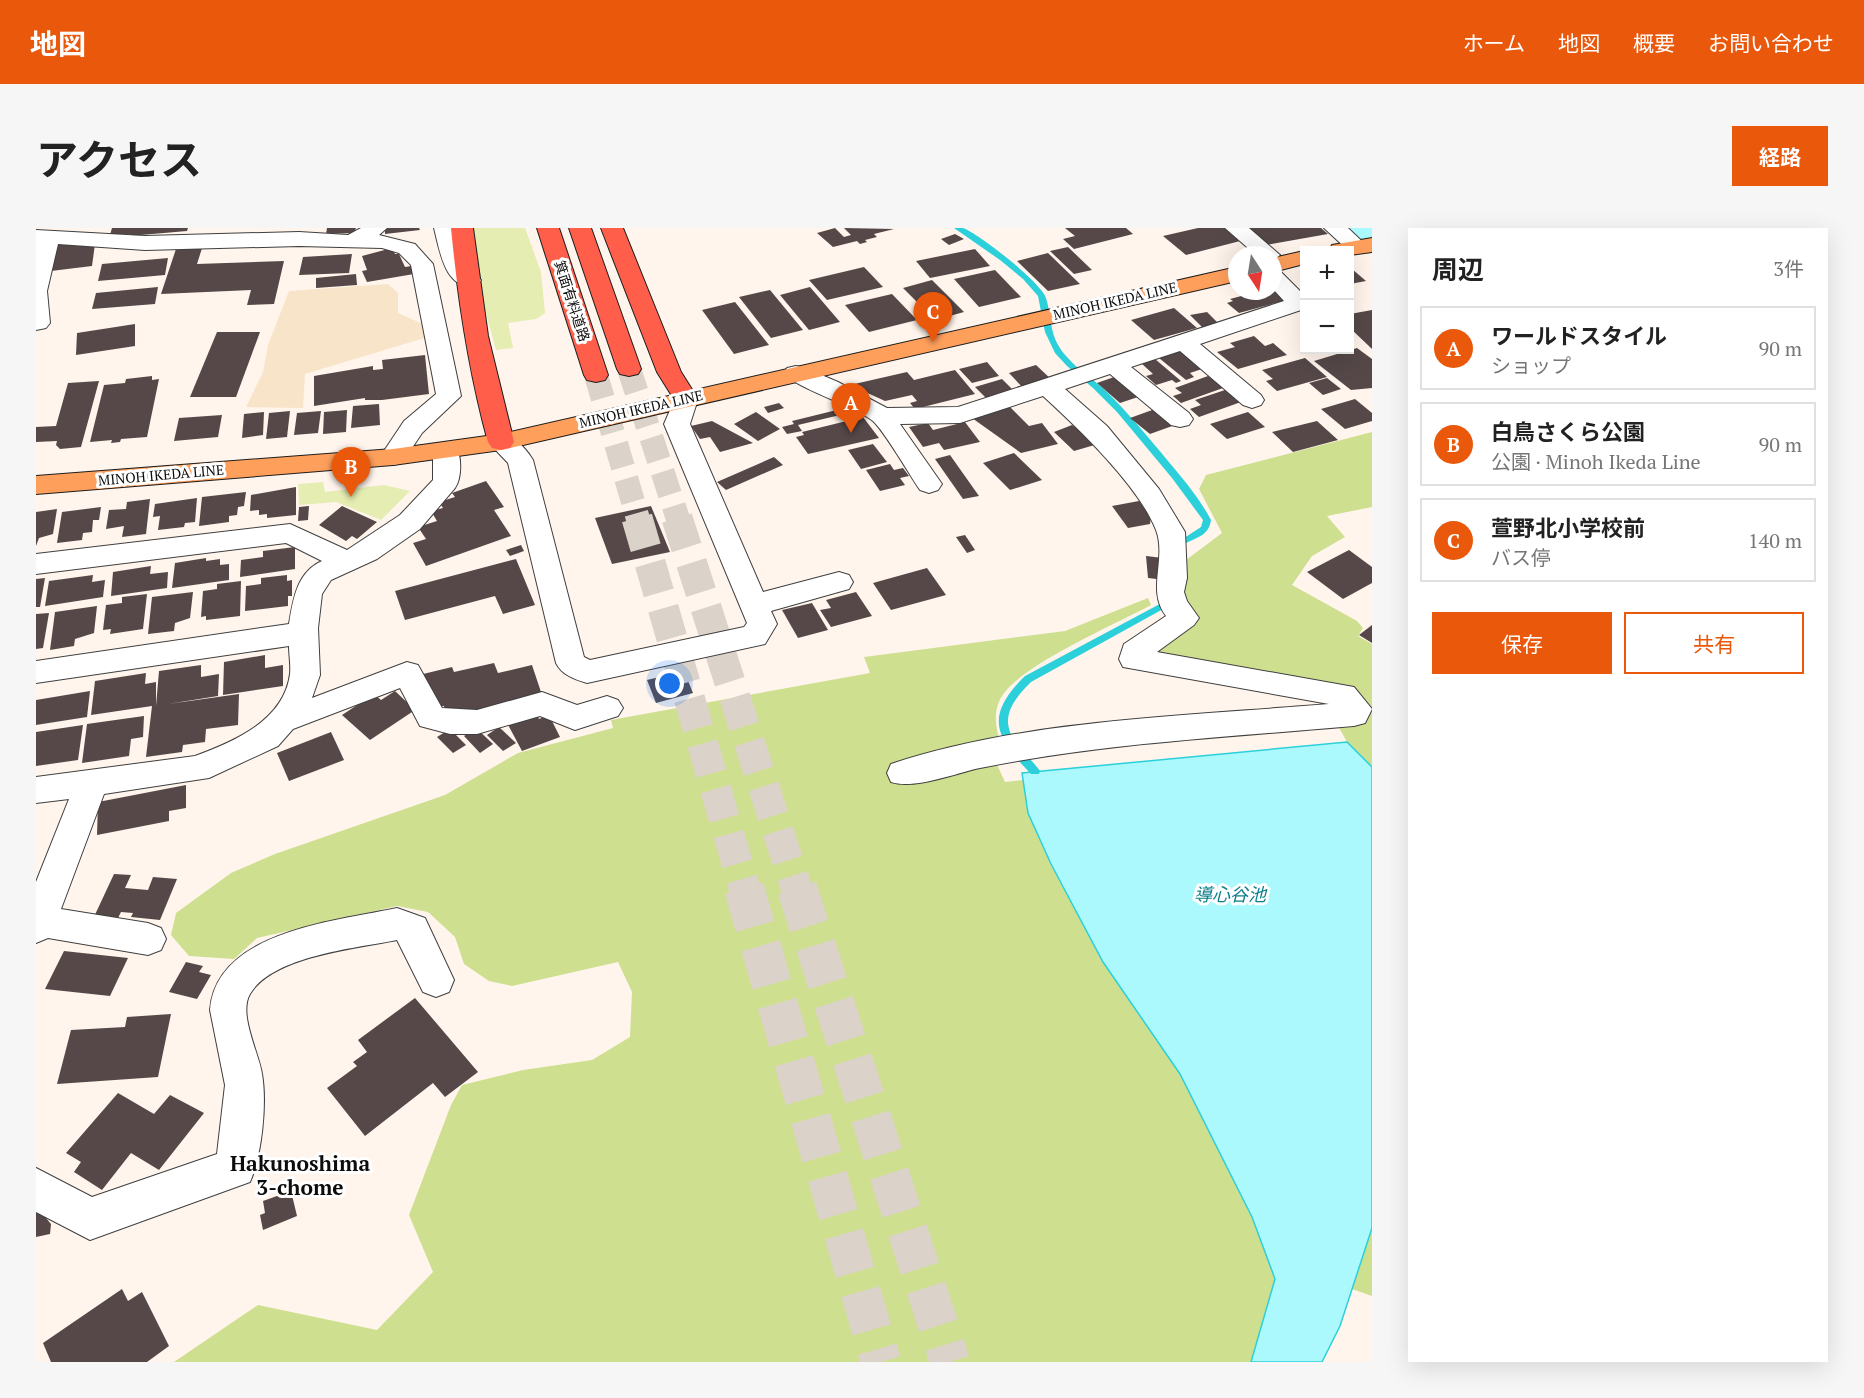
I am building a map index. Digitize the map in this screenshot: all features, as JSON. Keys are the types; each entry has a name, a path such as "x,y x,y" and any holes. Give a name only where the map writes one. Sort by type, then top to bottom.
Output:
{"highway":[{"path":"462,228 470,280 471,315 501,442"},
{"name":"箕面有料道路","path":"548,228 596,375"},
{"name":"箕面有料道路","path":"580,228 629,369"},
{"path":"612,228 669,372 686,399"}],"main road":[{"path":"1282,263 1300,259"},
{"name":"MINOH IKEDA LINE","path":"36,485 393,457 501,442 1228,276"}],"street":[{"path":"352,242 376,228"},
{"path":"445,228 455,268 470,280"},
{"path":"1236,228 1254,246"},
{"path":"1335,228 1356,247"},
{"path":"38,323 36,291 43,236 75,233 145,243 202,234 301,233 352,242 400,242 415,254 425,274 449,396 413,427 393,457"},
{"path":"882,416 960,415 1300,303 1282,279"},
{"path":"1184,342 1252,400"},
{"path":"1114,365 1180,420"},
{"path":"796,373 829,387 882,416 929,484"},
{"path":"903,773 949,760 1014,749 1202,725 1354,714 1358,710 1343,695 1134,659 1136,652 1184,618 1172,601 1171,532 1149,495 1098,432 1048,387"},
{"path":"501,442 520,460 571,663 587,672 754,636 762,624 677,424 686,399"},
{"path":"36,790 91,785 198,769 226,758 267,737 293,707 305,675 303,633 308,592 321,573 349,561 410,522 446,482 446,451"},
{"path":"36,564 290,532 349,561"},
{"path":"753,604 839,582"},
{"path":"36,672 303,633"},
{"path":"282,720 344,699 407,673 431,717 450,722 477,722 542,704 575,718 607,708"},
{"path":"91,785 37,924 148,939"},
{"path":"36,1189 90,1220 236,1168 244,1083 229,1022 229,997 245,970 281,951 397,924 412,929 436,980"}],"shaded area":[{"path":"388,284 398,293 398,313 427,326 431,336 305,374 303,408 246,407 263,372 268,345 289,291"}],"green space":[{"path":"471,228 525,228 541,272 545,313 536,319 508,323 513,348 496,350 476,276"},
{"path":"1372,432 1372,507 1327,516 1345,537 1312,556 1292,585 1357,621 1363,628 1358,636 1372,644 1372,767 1347,742 1336,722 1365,709 1139,656 1176,599 1181,587 1186,560 1222,533 1199,489 1206,475"},
{"path":"323,482 325,492 384,485 410,491 381,520 336,502 299,505 298,484"},
{"path":"1148,598 1151,605 1048,659 1012,684 1002,696 997,708 996,727 1001,745 994,758 1005,782 1023,780 1028,813 1051,865 1103,962 1180,1074 1252,1217 1275,1279 1251,1362 174,1362 258,1305 377,1330 433,1272 409,1215 451,1105 462,1085 523,1070 592,1060 630,1037 632,992 618,962 512,986 489,981 464,964 455,937 428,912 397,906 257,938 234,959 189,956 171,935 176,913 231,873 275,854 445,795 518,753 613,728 611,720 870,673 864,657 1065,631"},
{"path":"1372,1228 1372,1296 1352,1289"}],"water":[{"name":"導心谷池","path":"1347,742 1372,767 1372,1228 1340,1326 1322,1362 1251,1362 1275,1279 1252,1217 1180,1074 1103,962 1051,864 1028,813 1022,773"}],"building":[{"path":"112,228 188,228 187,231 129,236 130,234 110,235"},
{"path":"327,228 356,228 354,233 326,234"},
{"path":"385,228 419,228 420,230 385,234"},
{"path":"835,228 844,237 851,235 844,228 894,229 874,234 877,237 865,240 867,242 860,244 857,241 833,247 817,233"},
{"path":"1065,228 1126,228 1133,234 1074,249 1063,239 1075,236"},
{"path":"1198,228 1229,228 1244,240 1186,255 1163,236"},
{"path":"1246,228 1321,228 1328,234 1266,245"},
{"path":"955,234 964,239 949,245 941,239"},
{"path":"88,241 95,244 92,266 51,271 56,244"},
{"path":"203,245 197,264 284,261 274,304 247,305 251,290 161,294 177,246"},
{"path":"1068,247 1092,270 1074,274 1050,251"},
{"path":"392,248 395,254 399,254 405,267 411,266 414,274 367,282 362,271 367,270 362,256"},
{"path":"975,249 990,266 930,278 916,261"},
{"path":"1048,253 1080,284 1048,291 1017,261"},
{"path":"352,254 349,273 299,275 303,257"},
{"path":"168,258 165,275 98,281 102,264"},
{"path":"864,267 883,287 827,300 809,280"},
{"path":"995,270 1021,297 979,307 954,279"},
{"path":"1354,271 1366,281 1354,283"},
{"path":"356,274 357,285 316,288 316,278"},
{"path":"932,280 964,312 935,320 903,288"},
{"path":"158,287 155,304 92,309 96,293"},
{"path":"810,287 840,322 809,330 780,295"},
{"path":"770,290 803,330 771,338 739,297"},
{"path":"892,294 917,320 869,332 845,305"},
{"path":"1282,296 1287,300 1239,313 1227,303 1233,301 1232,300 1282,300"},
{"path":"735,302 769,345 734,354 702,310"},
{"path":"1174,308 1197,328 1154,340 1131,320"},
{"path":"1372,310 1372,349 1354,332 1354,313"},
{"path":"1207,312 1220,325 1203,328 1190,315"},
{"path":"135,324 135,346 76,355 77,333"},
{"path":"217,332 260,332 236,397 190,397"},
{"path":"1254,336 1265,346 1273,343 1287,355 1238,369 1217,352 1235,347 1230,343"},
{"path":"1357,348 1372,359 1372,388 1351,390 1314,361 1337,354 1354,354 1354,349"},
{"path":"1181,351 1202,369 1190,373 1194,377 1186,380 1159,358"},
{"path":"425,355 429,394 382,400 365,400 365,398 314,406 314,376 373,366 373,370 383,369 382,360"},
{"path":"1305,358 1327,377 1277,391 1266,381 1273,379 1262,370"},
{"path":"1155,359 1181,381 1176,383 1172,380 1156,385 1146,376 1153,374 1141,363"},
{"path":"987,362 999,376 972,383 959,369"},
{"path":"1036,365 1053,381 1025,390 1009,373"},
{"path":"955,370 975,394 915,409 910,403 917,401 912,395 885,401 850,385 907,372 914,380"},
{"path":"152,376 152,380 159,379 147,437 121,439 120,442 111,443 112,440 90,442 104,385 125,383 126,379"},
{"path":"1117,376 1141,396 1120,403 1097,383"},
{"path":"1208,376 1223,388 1181,403 1173,396 1182,393 1175,388"},
{"path":"1327,378 1341,389 1323,395 1309,383"},
{"path":"1002,379 1016,393 989,401 975,387"},
{"path":"99,381 81,447 60,449 56,445 57,441 36,442 36,427 56,426 68,383"},
{"path":"1225,390 1241,402 1199,417 1190,409 1201,405 1195,400"},
{"path":"1355,399 1372,413 1372,421 1345,429 1321,409"},
{"path":"779,403 784,408 768,413 764,407"},
{"path":"379,404 380,425 351,428 353,406"},
{"path":"853,406 857,411 798,425 802,431 787,434 782,427 794,424 792,421"},
{"path":"1010,407 1029,426 1042,423 1058,444 1021,453 972,418"},
{"path":"1155,409 1175,425 1150,434 1130,418"},
{"path":"347,410 346,432 323,434 324,412"},
{"path":"290,411 287,437 266,439 269,413"},
{"path":"321,411 318,433 294,435 297,413"},
{"path":"264,412 263,435 242,438 244,414"},
{"path":"756,412 780,429 758,441 734,424"},
{"path":"1248,412 1265,427 1227,439 1210,424"},
{"path":"222,415 218,437 174,441 179,418"},
{"path":"863,417 879,438 808,454 796,437 804,435 802,432"},
{"path":"712,421 753,443 720,452 710,437 700,439 691,426"},
{"path":"1317,421 1338,440 1293,452 1272,432"},
{"path":"965,422 980,442 944,450 939,443 923,447 909,427 928,423 933,430"},
{"path":"1072,425 1098,444 1074,451 1054,432"},
{"path":"873,444 887,462 861,469 848,450"},
{"path":"1014,453 1042,480 1010,490 983,463"},
{"path":"950,455 979,496 963,499 935,459"},
{"path":"774,457 783,465 726,490 717,482"},
{"path":"890,464 894,470 903,468 909,476 900,478 905,485 880,491 866,470"},
{"path":"486,481 504,507 494,510 511,536 426,566 413,543 426,539 418,527 437,521 431,511 443,508 439,502 455,497 452,493"},
{"path":"296,487 296,515 267,518 267,514 259,515 259,510 250,511 251,495"},
{"path":"246,492 244,506 238,507 237,515 229,516 229,522 199,526 202,497"},
{"path":"197,498 195,522 185,523 184,527 158,530 160,516 153,517 155,504"},
{"path":"150,499 146,534 122,537 124,526 106,529 109,510 126,509 127,502"},
{"path":"1139,501 1151,517 1150,524 1128,528 1112,506"},
{"path":"309,506 308,520 298,521 299,507"},
{"path":"342,506 377,522 357,539 352,536 346,541 319,525"},
{"path":"651,506 670,552 612,564 595,518"},
{"path":"101,507 99,520 93,520 92,532 83,533 82,540 57,543 62,512"},
{"path":"57,509 53,534 39,538 36,546 36,512"},
{"path":"965,535 975,550 967,553 956,537"},
{"path":"521,545 524,551 510,556 506,550"},
{"path":"295,547 295,569 240,577 241,560 263,557 263,551"},
{"path":"1349,550 1372,567 1372,583 1343,599 1307,572"},
{"path":"1146,556 1163,558 1165,580 1148,578"},
{"path":"206,558 206,561 220,559 220,565 229,564 229,580 172,588 175,563"},
{"path":"516,559 535,605 503,614 495,596 405,620 395,591"},
{"path":"151,566 150,574 168,572 167,588 111,596 113,572"},
{"path":"927,568 946,595 891,610 873,583"},
{"path":"93,575 92,582 105,580 103,597 45,606 49,581"},
{"path":"287,575 287,581 292,580 292,596 288,596 288,606 245,611 246,586 261,584 261,578"},
{"path":"45,578 40,607 36,607 36,579"},
{"path":"241,581 240,616 206,620 206,616 201,617 203,591 217,589 217,584"},
{"path":"193,592 190,618 175,623 174,631 148,634 152,597"},
{"path":"856,592 872,616 831,627 820,610 831,608 826,600"},
{"path":"147,594 143,629 110,634 111,629 103,630 106,605 122,603 122,597"},
{"path":"812,603 828,630 798,638 782,610"},
{"path":"97,606 94,633 75,639 74,646 50,650 55,612"},
{"path":"49,613 43,648 36,649 36,614"},
{"path":"1372,625 1372,643 1359,635"},
{"path":"265,655 265,668 283,665 283,686 223,695 224,662"},
{"path":"494,663 498,673 532,665 542,695 475,713 474,710 446,716 444,706 433,708 419,675 452,667 454,672"},
{"path":"201,665 201,677 219,674 218,696 168,704 239,694 238,725 206,729 205,742 183,745 182,752 146,757 152,706 91,715 95,681 146,673 145,684 156,682 156,706 159,671"},
{"path":"684,671 693,693 656,703 647,680"},
{"path":"90,691 87,717 36,725 36,700"},
{"path":"395,691 415,710 370,740 342,715 374,694 381,700"},
{"path":"536,712 539,719 549,715 560,737 522,751 507,723"},
{"path":"144,716 143,737 131,739 129,756 82,763 87,724"},
{"path":"83,725 78,760 36,766 36,732"},
{"path":"499,727 516,743 503,751 487,735"},
{"path":"476,728 493,744 480,753 464,736"},
{"path":"450,729 466,745 453,753 437,737"},
{"path":"331,732 344,760 289,781 277,753"},
{"path":"186,785 186,808 169,811 169,821 97,835 98,802"},
{"path":"114,874 131,875 125,888 148,890 153,877 177,879 160,920 131,917 133,913 121,912 117,920 93,919"},
{"path":"64,951 128,958 110,996 45,989"},
{"path":"186,962 203,966 199,972 211,975 197,999 169,992"},
{"path":"415,998 478,1072 445,1097 433,1083 365,1136 327,1088 357,1066 353,1062 367,1052 358,1040"},
{"path":"171,1014 158,1077 57,1084 71,1030 125,1027 127,1017"},
{"path":"118,1093 154,1114 170,1095 204,1113 159,1170 131,1153 102,1190 74,1172 81,1162 66,1153"},
{"path":"291,1191 297,1216 263,1230 260,1215 265,1213 263,1201"},
{"path":"36,1206 51,1224 50,1234 36,1237"},
{"path":"122,1289 128,1301 142,1292 169,1346 147,1362 51,1362 43,1343"}],"waterway":[{"path":"957,228 1003,259 1035,287 1042,296 1048,332 1058,352 1120,410 1203,512 1207,520 1204,529 1182,542 1181,550"},
{"path":"1035,771 1014,748 1003,726 1003,715 1007,703 1015,691 1028,679 1171,601"}],"tunnel":[{"path":"629,369 678,519"},
{"path":"596,375 638,519"},
{"path":"637,518 745,890"},
{"path":"677,518 797,890"},
{"path":"744,888 881,1362"},
{"path":"797,888 950,1362"}],"place":[{"name":"萱野北小学校前","path":"933,342"},
{"name":"ワールドスタイル","path":"851,433"},
{"name":"白鳥さくら公園","path":"351,497"}],"district":[{"name":"Hakunoshima 3-chome","path":"300,1176"}]}
